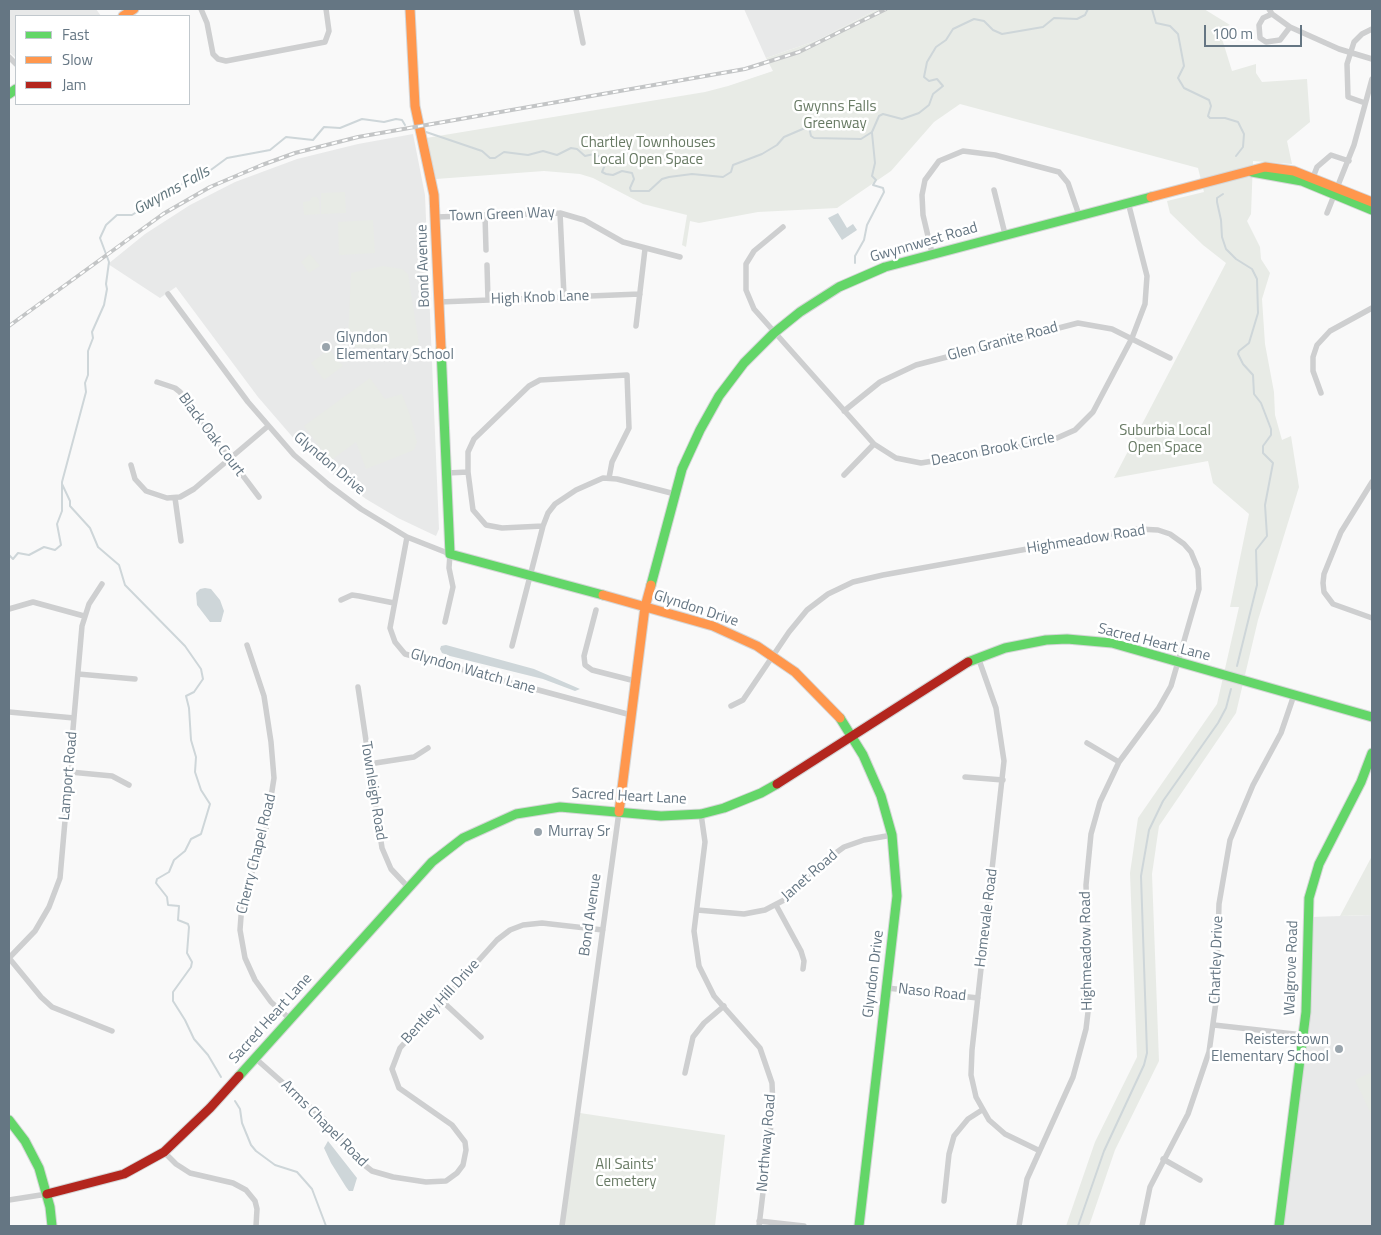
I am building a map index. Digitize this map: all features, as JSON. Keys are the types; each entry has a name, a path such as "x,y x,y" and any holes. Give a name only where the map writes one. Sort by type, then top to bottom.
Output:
{"street":[{"path":"201,9 207,23 213,54 218,59 226,60 325,42 329,31 326,9"},
{"name":"Bond Avenue","path":"410,9 415,106 431,171 436,217 450,554"},
{"path":"576,9 583,43"},
{"path":"1290,27 1280,40 1266,42 1260,38 1259,25 1270,12 1290,27 1349,52 1372,59"},
{"path":"1366,103 1348,97 1347,64 1349,52 1358,37 1372,29"},
{"path":"1327,213 1349,161 1372,79"},
{"path":"932,253 923,215 922,195 926,180 939,161 963,151 996,155 1059,172 1068,183 1078,215"},
{"path":"1312,181 1318,167 1331,155 1349,161"},
{"name":"Gwynnwest Road","path":"645,607 674,494 691,447 711,410 744,363 774,333 800,312 839,287 885,267 932,253 1249,171 1312,181 1372,210"},
{"path":"994,190 1005,234"},
{"name":"Gwynnwest Road","path":"1336,191 1372,202"},
{"name":"Deacon Brook Circle","path":"784,227 754,251 745,272 746,290 759,317 874,444 896,458 921,463 1048,442 1075,430 1093,412 1132,338 1145,304 1146,276 1128,202"},
{"path":"560,213 564,296"},
{"name":"Town Green Way","path":"436,217 560,213 584,220 615,238 645,249 680,257"},
{"path":"485,215 486,250"},
{"path":"636,326 645,249"},
{"path":"487,265 488,300"},
{"name":"Glyndon Drive","path":"168,294 267,426 329,486 361,509 408,537 450,554 713,626 736,635 773,656 795,672 837,714 852,736 873,774 892,835 896,896 859,1226"},
{"name":"High Knob Lane","path":"439,302 640,294"},
{"path":"1321,393 1313,371 1313,357 1317,345 1330,331 1372,308"},
{"name":"Glen Granite Road","path":"844,411 880,382 916,365 1068,325 1083,323 1100,325 1132,338 1170,358"},
{"path":"543,526 502,528 486,525 473,510 468,472 468,452 474,439 535,382 627,375 629,428 612,462 609,478"},
{"name":"Black Oak Court","path":"157,382 175,388 180,392 259,497"},
{"path":"131,465 135,479 146,491 160,497 175,498 188,493 231,459 267,426"},
{"path":"844,474 874,444"},
{"path":"447,473 468,472"},
{"path":"512,646 543,526 548,514 560,500 596,480 609,478 674,494"},
{"path":"1372,482 1341,532 1323,583 1324,592 1333,604 1372,618"},
{"path":"175,498 182,541"},
{"name":"Highmeadow Road","path":"731,706 743,700 789,632 807,610 828,594 853,582 884,574 1148,529 1170,534 1184,544 1191,552 1198,569 1199,589 1179,662 1166,698 1119,762 1100,802 1088,852 1086,885 1090,995 1084,1038 1073,1077 1038,1150 1023,1192 1019,1226"},
{"name":"Glyndon Watch Lane","path":"408,537 390,628 392,636 400,648 412,657 631,715"},
{"path":"445,622 453,587 450,574 450,554"},
{"name":"Lamport Road","path":"9,958 35,932 55,893 62,862 84,616 102,584"},
{"path":"341,600 352,595 394,603"},
{"path":"9,609 33,602 84,616"},
{"name":"Bond Avenue","path":"562,1226 645,607"},
{"path":"596,610 584,656 585,665 592,670 635,681"},
{"name":"Sacred Heart Lane","path":"9,1200 47,1194 124,1174 164,1152 193,1127 408,887 452,845 497,820 531,811 560,807 661,816 701,814 724,808 761,793 852,736 941,676 978,657 1025,643 1067,639 1112,644 1372,717"},
{"name":"Cherry Chapel Road","path":"247,645 264,696 274,778 266,829 244,898 240,930 245,958 255,980 271,1002 290,1019"},
{"name":"Homevale Road","path":"978,657 996,708 1002,744 1003,780 970,1064 973,1085 982,1110 1005,1134 1038,1150"},
{"path":"78,674 135,678"},
{"name":"Townleigh Road","path":"358,687 369,764 386,859 396,876 408,887"},
{"name":"Chartley Drive","path":"1142,1226 1150,1187 1196,1093 1209,1052 1214,1025 1219,904 1225,860 1237,821 1281,733 1294,695"},
{"path":"9,712 74,718"},
{"path":"1086,743 1119,762"},
{"path":"369,764 414,757 428,748"},
{"name":"Walgrove Road","path":"1279,1226 1307,991 1307,916 1313,880 1325,850 1361,782 1372,753"},
{"path":"70,772 112,776 129,785"},
{"path":"964,777 1003,780"},
{"name":"Northway Road","path":"701,814 705,842 695,938 699,966 708,986 760,1048 772,1083 773,1108 759,1224"},
{"name":"Janet Road","path":"697,910 744,914 766,910 776,905 798,888 822,863 838,850 864,840 892,835"},
{"path":"776,905 801,951 804,961 803,970"},
{"name":"Bentley Hill Drive","path":"457,1173 465,1157 462,1136 452,1125 399,1088 394,1081 392,1069 400,1048 497,940 516,927 542,922 603,930"},
{"path":"9,958 46,1002 59,1011 112,1031"},
{"name":"Naso Road","path":"887,988 978,998"},
{"path":"442,1001 481,1037"},
{"path":"685,1073 693,1037 704,1023 724,1006"},
{"path":"1214,1025 1302,1035"},
{"name":"Arms Chapel Road","path":"255,1058 325,1120 358,1160 372,1171 394,1177 437,1183 446,1181 457,1173"},
{"path":"944,1201 949,1154 954,1136 968,1119 982,1110"},
{"path":"9,1120 32,1152 47,1194 52,1226"},
{"path":"164,1152 190,1174 233,1183 246,1190 256,1201 258,1209 256,1226"},
{"path":"1163,1159 1200,1180"},
{"path":"759,1224 804,1226"}],"shaded area":[{"path":"9,9 96,9 100,15 15,15 15,57 9,52"},
{"path":"744,9 878,9 818,40 766,58"},
{"name":"Glyndon Elementary School","path":"413,134 425,195 439,529 436,536 398,518 366,499 302,448 258,397 176,287 160,298 108,264 145,234 190,205 235,182 297,159 358,144"},
{"path":"838,213 847,228 853,224 857,230 842,240 828,218"},
{"path":"200,589 211,589 220,600 224,611 221,622 210,622 197,605 196,593"},
{"path":"446,645 534,669 580,689 575,691 543,679 450,656 442,653 440,649 441,646"},
{"name":"Reisterstown Elementary School","path":"1372,915 1372,1226 1283,1226 1309,1016 1312,973 1311,917"},
{"path":"328,1141 357,1178 353,1191 349,1191 331,1163 324,1148"}],"green space":[{"name":"Gwynns Falls Greenway","path":"878,9 1204,9 1230,25 1219,29 1232,71 1256,64 1256,73 1262,82 1307,79 1310,122 1287,141 1292,164 1253,161 1251,214 1247,221 1260,247 1261,259 1270,273 1262,299 1265,344 1274,392 1275,415 1282,440 1291,436 1299,487 1258,620 1236,713 1159,826 1152,874 1159,1061 1115,1150 1089,1226 1066,1226 1095,1142 1137,1057 1130,873 1138,818 1217,704 1239,607 1230,607 1249,514 1213,483 1208,461 1114,478 1226,263 1203,245 1170,213 1167,201 1204,192 1198,168 960,104 934,122 891,171 837,208 758,212 699,223 690,221 686,247 682,245 687,215 643,204 593,178 580,174 544,171 436,179 426,138 705,92 728,86 773,71 766,58 818,40"},
{"path":"345,192 346,213 321,214 321,193"},
{"path":"312,197 317,197 319,200 320,214 304,215 303,202 310,201"},
{"path":"373,220 375,253 339,255 338,222"},
{"path":"310,254 320,266 309,273 301,262"},
{"path":"383,266 402,269 408,274 419,344 415,350 352,347 348,341 351,273"},
{"path":"329,349 343,366 324,380 311,363"},
{"path":"370,378 385,399 402,394 417,442 414,450 366,469 356,442 330,461 304,426"},
{"path":"1372,856 1372,915 1340,916"},
{"path":"1372,1072 1372,1116 1355,1080"},
{"name":"All Saints' Cemetery","path":"580,1113 725,1135 715,1226 564,1226"}],"waterway":[{"name":"Gwynns Falls","path":"426,132 482,151 490,158 495,158 504,152 528,155 543,151 557,155 571,148 577,149 585,156 594,154 607,160 602,172 606,174 613,175 622,171 632,173 634,179 630,188 631,191 649,191 662,179 669,177 692,174 723,177 731,172 733,165 762,154 777,145 784,137 805,128 809,127 811,136 814,138 861,139 872,132 879,116 883,114 902,119 919,113 929,105 933,94 943,86 937,79 929,81 924,77 927,62 936,47 946,40 953,29 974,19 984,21 993,30 1002,34 1043,27 1054,18 1077,19 1085,15 1088,9"},
{"path":"1152,9 1156,23 1170,26 1178,34 1184,66 1178,78 1184,88 1209,100 1211,106 1208,116 1210,118 1225,118 1238,122 1244,134 1243,147 1236,156"},
{"name":"Gwynns Falls","path":"9,555 13,559 18,553 29,555 44,547 55,550 61,545 57,524 62,511 62,482 86,392 88,351 93,338 92,332 104,305 107,289 109,262 100,238 106,225 117,215 132,215 166,193 175,191 185,181 204,175 227,158 270,150 286,137 313,140 324,127 340,128 362,119 384,122 396,119 402,120 405,125"},
{"path":"855,263 855,256 864,240 867,225 884,192 883,188 873,185 876,180 872,176 875,163 872,133"},
{"path":"1223,194 1217,198 1217,202 1222,237 1226,249 1236,259 1252,269 1257,279 1258,313 1249,343 1238,354 1243,364 1253,375 1254,394 1261,403 1271,429 1271,435 1263,446 1263,453 1273,463 1265,505 1267,536 1256,550 1257,585 1237,666"},
{"path":"62,484 70,501 70,506 90,528 98,547 119,565 125,585 185,646 201,669 203,679 194,692 186,696 189,708 191,740 196,757 195,772 201,790 210,804 201,834 191,839 185,851 174,860 169,872 157,879 156,883 167,897 168,905 179,906 178,920 188,924 189,927 187,953 192,962 191,967 173,992 173,1001 194,1039 208,1055 221,1077"},
{"path":"1078,1226 1104,1151 1144,1065 1147,1053 1141,876 1149,830 1163,801 1218,723 1226,708 1231,689"},
{"path":"235,1101 240,1109 242,1123 251,1145 275,1165 297,1172 312,1189 326,1226"}],"railway":[{"path":"9,326 163,214 210,187 295,153 358,137 745,69 799,52 886,9"}],"traffic: fast":[{"path":"9,94 15,90"},
{"path":"1252,172 1302,181 1372,210"},
{"path":"651,585 682,469 700,430 719,396 744,363 774,333 800,312 839,287 885,267 1151,197"},
{"path":"441,348 450,554 603,595"},
{"path":"968,662 1005,648 1046,640 1067,639 1112,643 1372,717"},
{"path":"840,718 863,755 881,796 892,835 897,896 859,1226"},
{"path":"1279,1226 1306,1012 1309,898 1319,864 1361,782 1372,753"},
{"path":"239,1076 432,862 463,838 516,814 560,807 661,816 701,814 724,808 761,793 777,784"},
{"path":"9,1120 25,1141 39,1168 50,1207 52,1226"}],"traffic: slow":[{"path":"125,15 134,9"},
{"path":"410,9 415,106 434,195 441,348"},
{"path":"1151,197 1265,167 1294,171 1372,202"},
{"path":"619,812 645,607 651,585"},
{"path":"603,595 713,626 757,646 795,672 840,718"}],"traffic: jam":[{"path":"777,784 968,662"},
{"path":"47,1194 124,1174 164,1152 210,1108 239,1076"}],"place":[{"name":"Glyndon Elementary School","path":"326,347"},
{"name":"Murray Sr","path":"538,832"},
{"name":"Reisterstown Elementary School","path":"1339,1049"}],"park label":[{"name":"Chartley Townhouses Local Open Space","path":"648,152"},
{"name":"Suburbia Local Open Space","path":"1165,440"}]}
